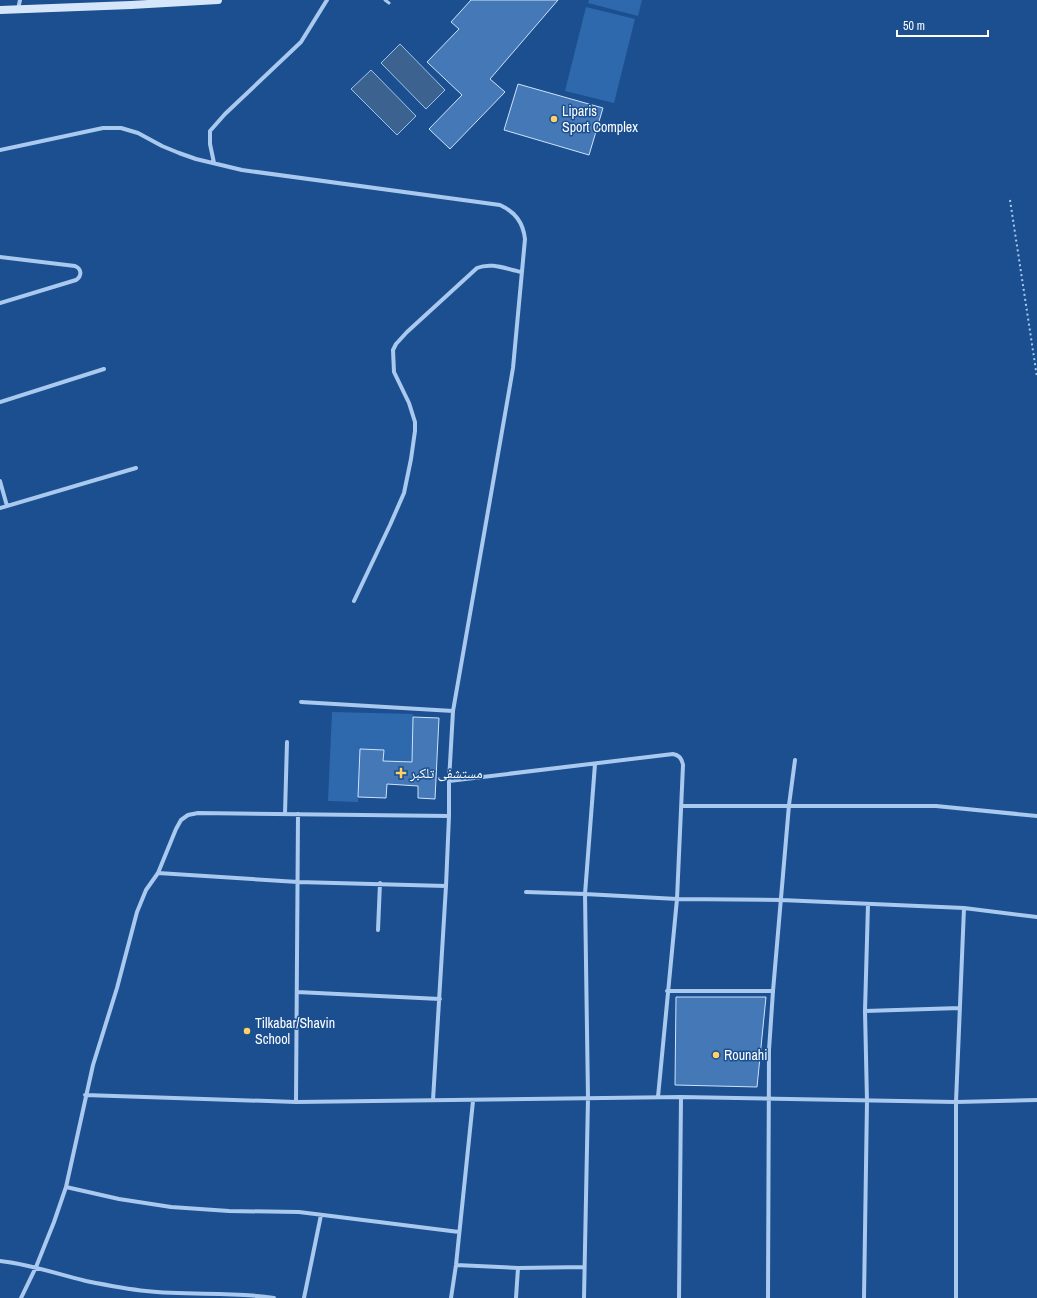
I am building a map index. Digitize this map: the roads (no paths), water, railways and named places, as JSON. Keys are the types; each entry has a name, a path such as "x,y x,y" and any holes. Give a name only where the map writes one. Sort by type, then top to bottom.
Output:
{"main road":[{"path":"0,10 131,2 218,0"}],"street":[{"path":"18,9 20,0"},
{"path":"214,163 210,144 210,131 225,114 301,42 327,0"},
{"path":"0,150 112,127 130,130 179,153 242,170 500,205 513,212 521,224 525,239 520,272 513,360 508,397 453,711 446,886 433,1100"},
{"path":"0,257 72,265 78,267 81,273 79,279 0,304"},
{"path":"354,601 404,493 411,459 415,422 394,372 393,350 396,344 407,332 477,268 484,265 491,265 520,272"},
{"path":"0,402 104,369"},
{"path":"0,508 136,468"},
{"path":"0,481 7,506"},
{"path":"301,702 453,711"},
{"path":"285,814 287,742"},
{"path":"449,781 670,755 677,755 682,759 682,806 677,899 658,1098"},
{"path":"768,1298 768,1099 773,991 789,806 795,760"},
{"path":"584,1298 588,1098 585,894 595,764"},
{"path":"682,806 936,806 1037,816"},
{"path":"21,1298 36,1267 66,1187 85,1095 117,988 137,912 146,890 158,873 181,820 188,815 198,813 449,816"},
{"path":"296,1102 298,814"},
{"path":"158,873 298,882 380,883 446,886"},
{"path":"378,930 380,883"},
{"path":"526,892 677,899 781,900 964,908 1037,917"},
{"path":"864,1298 867,1101 865,1011 868,904"},
{"path":"956,1298 956,1102 964,908"},
{"path":"668,991 773,991"},
{"path":"296,992 440,999"},
{"path":"865,1011 960,1008"},
{"path":"85,1095 296,1102 433,1100 473,1101 681,1097 956,1102 1037,1100"},
{"path":"680,1298 681,1097"},
{"path":"452,1298 473,1101"},
{"path":"66,1187 119,1199 171,1207 229,1211 299,1212 458,1232"},
{"path":"304,1298 321,1215"},
{"path":"0,1261 36,1267 86,1281 147,1291 176,1294 236,1294 274,1298"},
{"path":"456,1265 518,1268 584,1267"},
{"path":"516,1298 518,1268"}],"lane":[{"path":"385,0 389,3"}],"place":[{"name":"Liparis Sport Complex","path":"554,119"},
{"name":"مستشفى تلكبر","path":"401,773"},
{"name":"Tilkabar/Shavin School","path":"247,1031"},
{"name":"Rounahi","path":"716,1055"}]}
